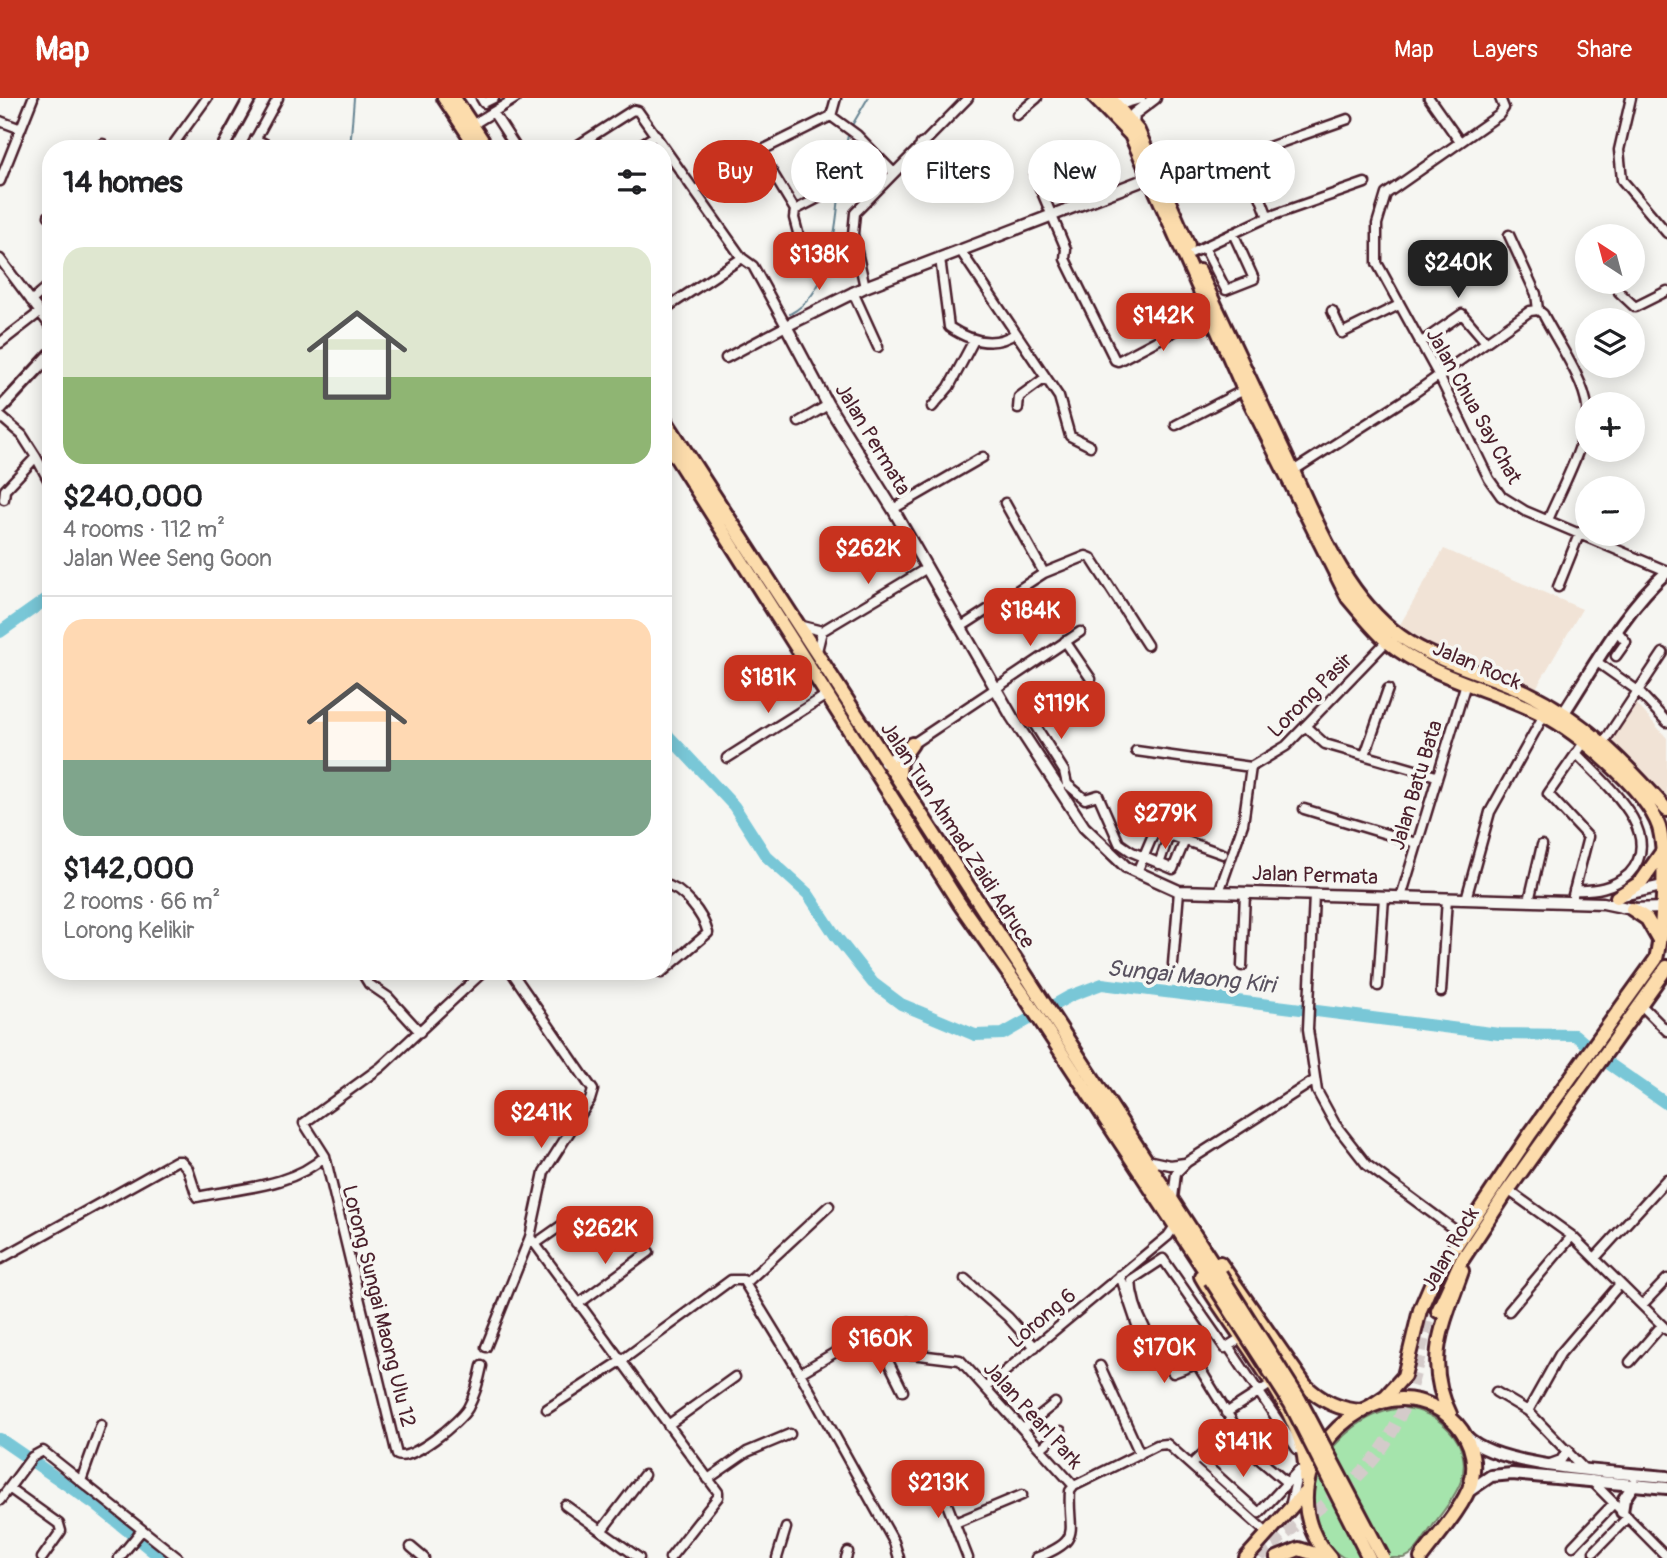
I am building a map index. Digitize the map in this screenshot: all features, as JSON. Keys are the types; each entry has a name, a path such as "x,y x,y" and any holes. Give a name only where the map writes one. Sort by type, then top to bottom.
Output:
{"main road":[{"path":"227,140 250,98"},
{"path":"444,98 472,140"},
{"path":"454,98 482,140"},
{"name":"Jalan Rock","path":"1095,98 1131,135 1135,145"},
{"name":"Jalan Rock","path":"1112,98 1133,125 1152,161 1191,253 1293,471 1345,576 1358,595 1401,637 1435,655 1526,692 1563,713 1604,742 1667,810"},
{"name":"Jalan Rock","path":"1160,203 1244,390 1348,598 1387,641 1424,666 1544,715 1585,741 1646,803 1660,828 1664,849 1665,907 1660,944 1651,967 1585,1057 1424,1297 1404,1376 1386,1396 1365,1409 1331,1437 1304,1491 1246,1558"},
{"path":"0,409 42,364"},
{"name":"Jalan Tun Ahmad Zaidi Adruce","path":"672,431 899,778 1175,1226 1202,1256"},
{"name":"Jalan Tun Ahmad Zaidi Adruce","path":"672,452 971,921 1028,991"},
{"path":"1563,713 1618,632 1667,571"},
{"path":"878,747 908,747 900,761 899,778"},
{"path":"1617,897 1642,882 1664,849"},
{"path":"1632,909 1647,919 1660,944"},
{"name":"Jalan Rock","path":"1463,1236 1434,1310 1508,1190 1667,967"},
{"name":"Jalan Tun Ahmad Zaidi Adruce","path":"1055,1035 1147,1160 1216,1277"},
{"path":"1453,1420 1440,1391 1435,1364 1442,1329 1468,1253"},
{"path":"1329,1558 1311,1533 1304,1491 1306,1465 1292,1421 1199,1272 1202,1256 1227,1271 1305,1385 1332,1404 1365,1409 1391,1400 1420,1401 1443,1410 1479,1447 1498,1454 1584,1469 1667,1477"},
{"path":"1216,1277 1291,1404 1369,1558"},
{"path":"1216,1277 1299,1399 1383,1558"},
{"path":"1462,1432 1472,1465 1471,1482 1466,1494"},
{"path":"1425,1554 1466,1494 1476,1483 1491,1476 1513,1474 1667,1488"},
{"path":"1621,1511 1624,1499 1634,1484"},
{"path":"1277,1558 1299,1549 1329,1558"}],"street":[{"path":"0,181 33,98"},
{"path":"177,140 207,98"},
{"path":"255,139 278,98"},
{"path":"481,98 484,103 494,98"},
{"path":"472,125 516,98"},
{"path":"777,143 831,116 836,98"},
{"path":"925,140 968,98"},
{"path":"1017,115 1037,98"},
{"path":"1112,98 1126,102 1140,98"},
{"path":"1133,125 1134,114 1155,98"},
{"path":"1429,98 1460,142"},
{"name":"Jalan Chua Say Chat","path":"1500,98 1504,108 1499,115 1382,200 1375,254 1489,479 1501,496 1511,504 1575,530"},
{"path":"1631,98 1619,150 1622,180 1667,233"},
{"path":"586,140 635,109 659,140"},
{"path":"493,112 511,140"},
{"path":"831,116 857,135 893,172"},
{"path":"1286,140 1348,119"},
{"path":"0,121 21,129"},
{"path":"648,140 656,135"},
{"path":"672,158 693,188"},
{"path":"865,287 853,224 863,204 901,164"},
{"path":"777,180 795,210 794,218 801,244"},
{"path":"726,358 853,292 1135,183"},
{"path":"1191,253 1268,217 1365,183"},
{"path":"703,203 742,258 753,266 786,326"},
{"path":"795,210 809,203"},
{"path":"1047,203 1066,249 1065,259 1115,360 1121,360 1209,313"},
{"path":"1263,203 1268,217"},
{"path":"1204,247 1226,290 1254,279 1233,233"},
{"path":"1509,235 1536,294 1538,310 1543,314 1576,378 1587,409 1580,440 1548,520"},
{"path":"960,250 1059,397 1070,436 1090,446"},
{"path":"672,304 742,258"},
{"path":"940,258 946,325 974,340 1000,341 1016,333"},
{"path":"1,262 42,315"},
{"path":"1621,294 1634,307 1667,291"},
{"path":"31,301 42,292"},
{"path":"853,292 878,347"},
{"path":"1332,312 1342,333 1399,305"},
{"path":"1293,471 1439,376 1530,311 1538,310"},
{"path":"0,343 40,312"},
{"path":"1420,342 1462,314 1486,342"},
{"name":"Jalan Permata","path":"786,326 828,405 893,509 1051,779 1096,842 1126,867 1179,891 1603,903 1632,909 1665,907"},
{"path":"932,407 949,387 974,340"},
{"path":"1018,408 1019,397 1045,378"},
{"path":"1176,425 1244,390"},
{"path":"799,422 828,405"},
{"path":"0,416 22,435 42,468"},
{"path":"4,499 5,490 36,457"},
{"path":"893,509 983,457"},
{"path":"1005,503 1045,573"},
{"path":"1558,587 1575,544"},
{"name":"Jalan Chua Say Chat","path":"1611,546 1667,571"},
{"path":"961,627 1045,573 1079,558 1091,558 1147,645"},
{"path":"797,625 822,631 926,568"},
{"path":"817,654 822,631"},
{"path":"874,770 1080,632"},
{"path":"1616,656 1626,642 1618,632"},
{"path":"1065,641 1091,679"},
{"name":"Lorong Pasir","path":"1251,767 1280,751 1387,641"},
{"path":"1604,742 1663,653"},
{"path":"1597,662 1638,691 1667,722"},
{"name":"Jalan Batu Bata","path":"1401,897 1465,683"},
{"path":"1365,755 1388,689"},
{"path":"727,758 825,696"},
{"path":"1035,712 1031,716 1033,722 1064,771 1067,784 1085,799 1098,795 1117,841 1143,857 1173,869 1185,840"},
{"path":"1466,899 1490,812 1544,715"},
{"path":"1305,726 1325,744 1436,776"},
{"path":"1573,902 1588,836 1548,793 1585,741"},
{"path":"1136,751 1251,767 1243,824 1219,892"},
{"path":"1574,890 1590,891 1621,881 1637,867 1645,851 1646,836 1635,816 1576,753"},
{"path":"1051,779 1064,771"},
{"path":"1304,809 1416,843"},
{"path":"1137,872 1154,831 1223,854"},
{"path":"1158,864 1169,835"},
{"path":"1529,901 1542,845"},
{"path":"672,886 682,893 708,933 672,964"},
{"path":"1603,903 1665,886"},
{"path":"1173,964 1179,891"},
{"path":"1242,966 1245,893"},
{"path":"1314,895 1308,1029 1315,1080 1335,1124 1367,1165 1463,1236"},
{"path":"1378,986 1384,897"},
{"path":"1441,992 1447,898"},
{"path":"367,980 388,997 420,1032 475,980"},
{"path":"486,1347 532,1241 544,1172 590,1100 593,1090 517,980"},
{"path":"1641,1005 1667,1031"},
{"name":"Lorong Sungai Maong Ulu 12","path":"420,1032 381,1067 303,1123 325,1156 397,1455 408,1456 467,1411 482,1366"},
{"path":"1172,1199 1173,1179 1187,1162 1315,1080"},
{"path":"0,1259 176,1161 181,1161 188,1169 197,1197 290,1178 312,1168 325,1156"},
{"path":"1147,1160 1170,1165 1187,1162"},
{"path":"1595,1258 1667,1179"},
{"path":"1508,1190 1572,1236 1664,1328 1630,1362"},
{"path":"747,1283 829,1206"},
{"path":"532,1241 572,1218"},
{"name":"Lorong 6","path":"985,1388 1168,1236 1175,1226"},
{"path":"1509,1311 1572,1236"},
{"path":"532,1241 718,1492 718,1497 670,1558"},
{"path":"578,1304 649,1252"},
{"path":"1131,1297 1131,1280 1134,1276 1163,1259 1297,1449"},
{"path":"1120,1275 1131,1297 1146,1342 1173,1373 1197,1364 1251,1452 1286,1482"},
{"path":"547,1409 621,1362 737,1277 747,1283 800,1373 888,1531 899,1558"},
{"path":"965,1279 1008,1317 1035,1347"},
{"path":"1642,1305 1667,1279"},
{"path":"1528,1411 1560,1354 1620,1284"},
{"path":"905,1352 909,1322"},
{"path":"1227,1347 1241,1338"},
{"name":"Jalan Pearl Park","path":"800,1373 842,1347 882,1349 960,1360 1074,1486 1070,1491 1073,1528 1068,1539 1036,1558"},
{"path":"882,1349 903,1391"},
{"path":"1100,1366 1140,1454"},
{"path":"667,1425 734,1377"},
{"path":"1226,1413 1271,1384"},
{"path":"1496,1392 1528,1411 1584,1469"},
{"path":"1024,1428 1055,1403"},
{"path":"1289,1510 1297,1471 1297,1449 1292,1421"},
{"path":"81,1481 101,1425"},
{"path":"1191,1466 1234,1425"},
{"path":"1041,1448 1060,1431"},
{"path":"708,1479 747,1452 790,1434"},
{"path":"1074,1486 1167,1444 1267,1533"},
{"path":"1550,1464 1561,1460 1568,1450"},
{"path":"0,1500 30,1460 43,1451 81,1481 138,1536 178,1558"},
{"path":"1198,1458 1259,1513 1297,1471"},
{"path":"935,1472 968,1558"},
{"path":"602,1530 644,1475"},
{"path":"1591,1480 1667,1557"},
{"path":"9,1488 59,1524 61,1531 42,1558"},
{"path":"955,1523 1022,1494"},
{"path":"565,1505 602,1530 633,1557"},
{"path":"1573,1546 1621,1511"},
{"path":"1594,1552 1621,1511"},
{"path":"777,1558 786,1528"},
{"path":"119,1558 138,1536"},
{"path":"411,1547 424,1558"}],"shaded area":[{"path":"1444,549 1582,609 1535,690 1464,661 1398,628"},
{"path":"1635,702 1667,738 1667,806 1614,747 1613,735"}],"green space":[{"path":"1404,1408 1430,1415 1450,1431 1462,1454 1464,1467 1461,1481 1452,1499 1408,1556 1344,1558 1323,1539 1313,1516 1312,1491 1320,1467 1335,1445 1355,1427 1378,1414"}],"waterway":[{"path":"351,140 354,98"},
{"path":"851,127 868,98"},
{"path":"790,314 808,300 821,281 829,258 849,132"},
{"name":"Sungai Maong Kiri","path":"0,632 42,602"},
{"name":"Sungai Maong Kiri","path":"672,740 734,806 766,856 808,894 835,935 873,983 901,1004 975,1035 1003,1034 1070,996 1102,984 1499,1034 1575,1035 1608,1063 1667,1104"},
{"path":"0,1439 96,1505 161,1558"}],"tunnel":[{"path":"1260,1558 1351,1483 1378,1454 1408,1396 1430,1310"}]}
